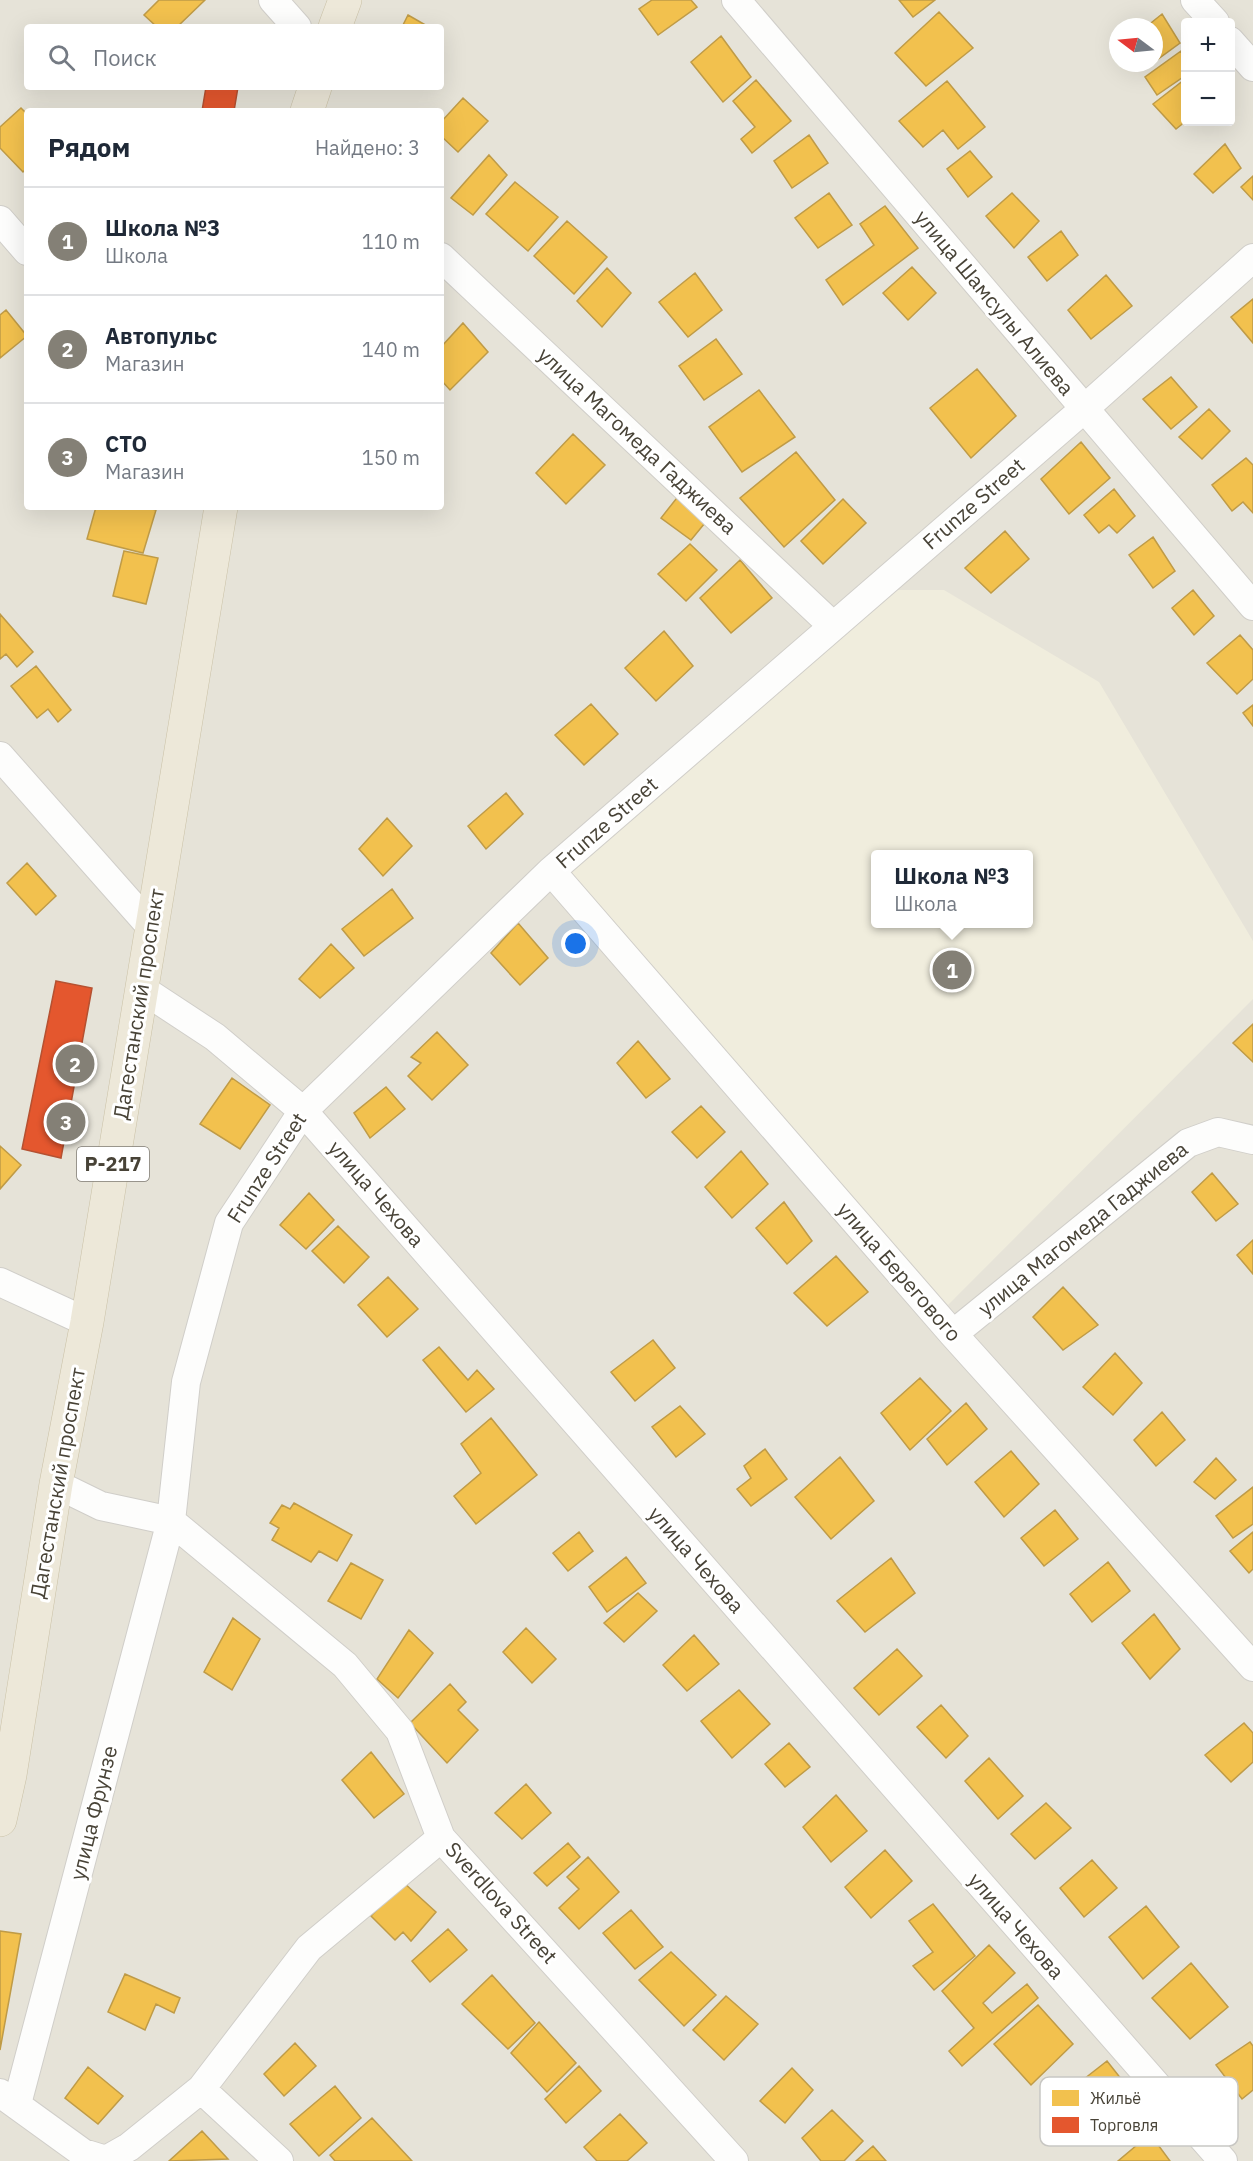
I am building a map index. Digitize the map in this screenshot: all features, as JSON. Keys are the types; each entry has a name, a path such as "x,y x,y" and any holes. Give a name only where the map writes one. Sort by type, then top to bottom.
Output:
{"highway":[{"path":"336,24 345,0"},
{"path":"308,108 314,90"},
{"name":"Дагестанский проспект","path":"0,1820 5,1772 87,1322 221,510"}],"street":[{"path":"273,0 294,24"},
{"name":"улица Шамсулы Алиева","path":"736,0 1253,606"},
{"path":"1195,0 1211,18"},
{"path":"1235,47 1253,67"},
{"path":"0,220 24,248"},
{"name":"Frunze Street","path":"171,1521 186,1382 229,1222 303,1111 552,871 1084,409 1253,258"},
{"name":"улица Магомеда Гаджиева","path":"444,260 833,626"},
{"path":"0,756 152,928"},
{"name":"улица Берегового","path":"552,871 953,1334 1253,1667"},
{"name":"улица Чехова","path":"142,989 215,1037 303,1111 1149,2077"},
{"name":"улица Магомеда Гаджиева","path":"953,1334 1188,1143 1218,1132 1253,1140"},
{"path":"0,1282 87,1322"},
{"name":"Sverdlova Street","path":"56,1484 101,1506 171,1521 345,1665 400,1731 441,1838 734,2161"},
{"name":"улица Фрунзе","path":"8,2098 171,1521"},
{"path":"8,2098 82,2153 106,2160 129,2147 201,2089 309,1948 441,1838"},
{"path":"201,2089 279,2161"},
{"name":"улица Чехова","path":"1210,2146 1223,2161"}],"shaded area":[{"path":"0,0 1253,0 1253,2161 0,2161"},
{"path":"860,590 944,590 1099,682 1253,941 1253,999 948,1305 562,870"}],"building: Жильё":[{"path":"159,0 205,0 180,24 154,24 144,15"},
{"path":"652,0 691,0 697,7 658,35 639,9"},
{"path":"899,0 935,0 913,17"},
{"path":"939,12 973,48 926,86 895,53"},
{"path":"1162,14 1180,43 1163,55 1163,18 1157,18"},
{"path":"408,15 424,24 404,24"},
{"path":"721,36 751,77 723,102 691,62"},
{"path":"1181,51 1181,78 1157,95 1145,77 1152,72 1163,72 1163,64"},
{"path":"756,80 791,121 752,153 741,139 755,127 733,101"},
{"path":"947,81 985,127 958,149 943,130 923,147 899,121"},
{"path":"1181,82 1181,125 1176,129 1153,104"},
{"path":"463,98 488,121 458,152 444,139 444,119"},
{"path":"21,108 24,111 23,172 0,148 0,127"},
{"path":"809,135 828,163 792,188 774,161"},
{"path":"1225,144 1241,168 1213,193 1194,174"},
{"path":"970,151 992,177 968,197 947,169"},
{"path":"489,155 507,175 473,215 451,198"},
{"path":"1253,176 1253,200 1241,187"},
{"path":"515,182 558,217 528,251 486,214"},
{"path":"829,193 852,225 818,248 795,218"},
{"path":"1012,193 1039,221 1014,248 986,216"},
{"path":"885,206 918,248 843,305 826,280 874,245 860,224"},
{"path":"567,221 607,257 574,294 534,256"},
{"path":"1061,231 1078,255 1047,281 1028,257"},
{"path":"912,267 936,293 908,320 883,293"},
{"path":"607,268 631,293 602,327 577,301"},
{"path":"695,273 722,310 688,337 659,302"},
{"path":"1106,275 1132,306 1091,339 1068,310"},
{"path":"1253,299 1253,343 1231,317"},
{"path":"6,310 24,332 24,338 0,358 0,315"},
{"path":"463,323 488,352 450,390 444,383 444,344"},
{"path":"716,339 742,374 704,400 679,366"},
{"path":"977,369 1016,416 971,458 930,408"},
{"path":"1171,377 1197,407 1171,429 1143,399"},
{"path":"759,390 795,437 742,472 709,427"},
{"path":"1209,409 1230,431 1202,459 1179,437"},
{"path":"573,434 605,465 566,504 536,473"},
{"path":"1081,442 1110,478 1069,514 1041,479"},
{"path":"796,452 835,500 784,547 740,498"},
{"path":"1246,458 1253,465 1253,513 1243,502 1232,511 1212,485"},
{"path":"1114,489 1135,516 1117,533 1109,525 1099,533 1084,515"},
{"path":"680,494 709,518 691,540 661,518"},
{"path":"843,499 866,523 823,564 801,541"},
{"path":"95,510 156,510 143,553 87,539"},
{"path":"1005,531 1029,559 991,593 965,568"},
{"path":"1153,537 1175,571 1153,588 1129,555"},
{"path":"690,544 717,570 686,601 658,574"},
{"path":"124,551 158,558 146,604 113,596"},
{"path":"740,560 772,598 731,633 700,598"},
{"path":"1193,590 1214,616 1194,635 1172,608"},
{"path":"0,614 33,652 17,667 6,654 0,659"},
{"path":"664,631 693,666 656,701 625,668"},
{"path":"1240,635 1253,650 1253,679 1237,694 1207,663"},
{"path":"36,666 71,710 58,722 48,709 37,718 11,686"},
{"path":"591,704 618,734 584,765 555,735"},
{"path":"1253,705 1253,726 1243,713"},
{"path":"506,793 523,814 486,849 468,826"},
{"path":"387,818 412,846 383,876 359,849"},
{"path":"27,863 56,896 36,915 7,883"},
{"path":"392,889 413,918 364,956 342,929"},
{"path":"518,923 548,958 520,985 491,953"},
{"path":"331,944 354,968 320,998 299,979"},
{"path":"1253,1024 1253,1062 1233,1043"},
{"path":"437,1032 468,1065 432,1100 408,1076 421,1063 411,1057"},
{"path":"638,1041 670,1079 646,1098 617,1063"},
{"path":"232,1078 270,1105 240,1149 200,1124"},
{"path":"386,1087 405,1109 370,1138 354,1113"},
{"path":"701,1106 725,1132 697,1158 672,1132"},
{"path":"0,1146 21,1165 0,1189"},
{"path":"741,1151 768,1184 732,1218 705,1187"},
{"path":"1212,1173 1238,1204 1216,1221 1192,1192"},
{"path":"309,1193 334,1220 306,1249 280,1225"},
{"path":"784,1202 812,1241 787,1264 756,1228"},
{"path":"338,1226 369,1257 344,1283 312,1251"},
{"path":"1253,1240 1253,1274 1237,1255"},
{"path":"836,1256 868,1292 827,1326 794,1293"},
{"path":"388,1277 418,1309 387,1337 358,1305"},
{"path":"1063,1287 1098,1325 1063,1350 1033,1317"},
{"path":"653,1340 675,1368 635,1401 611,1372"},
{"path":"439,1347 468,1380 477,1370 494,1389 466,1412 423,1360"},
{"path":"1115,1353 1142,1383 1113,1415 1083,1387"},
{"path":"920,1378 951,1411 910,1450 881,1413"},
{"path":"966,1403 987,1429 947,1465 927,1439"},
{"path":"680,1406 705,1434 676,1457 652,1427"},
{"path":"1162,1412 1185,1440 1156,1466 1134,1440"},
{"path":"491,1418 537,1475 476,1524 454,1496 481,1473 461,1444"},
{"path":"765,1449 787,1479 751,1506 737,1489 751,1478 744,1466"},
{"path":"1011,1451 1039,1484 1004,1517 975,1482"},
{"path":"840,1457 874,1501 831,1539 795,1497"},
{"path":"1216,1458 1236,1480 1215,1499 1194,1482"},
{"path":"1253,1487 1253,1524 1233,1538 1216,1516"},
{"path":"294,1503 352,1535 337,1561 319,1551 311,1562 272,1540 279,1528 270,1523 282,1505 290,1509"},
{"path":"1055,1510 1078,1539 1044,1566 1021,1538"},
{"path":"579,1532 593,1551 568,1571 553,1553"},
{"path":"1253,1532 1253,1569 1249,1573 1230,1551"},
{"path":"626,1557 646,1583 607,1612 589,1587"},
{"path":"891,1558 915,1593 865,1632 837,1601"},
{"path":"1108,1562 1130,1591 1092,1622 1070,1594"},
{"path":"351,1563 383,1580 361,1619 328,1601"},
{"path":"638,1593 657,1611 624,1642 604,1623"},
{"path":"1154,1614 1180,1649 1150,1679 1122,1643"},
{"path":"233,1618 260,1639 232,1690 204,1672"},
{"path":"526,1628 556,1659 532,1683 503,1652"},
{"path":"409,1630 433,1653 398,1698 377,1679"},
{"path":"694,1635 719,1664 687,1691 663,1665"},
{"path":"897,1649 922,1676 879,1715 854,1688"},
{"path":"450,1684 466,1702 458,1710 478,1730 447,1763 410,1723"},
{"path":"739,1690 770,1724 732,1758 701,1721"},
{"path":"941,1705 968,1736 946,1758 917,1727"},
{"path":"1244,1723 1253,1733 1253,1762 1231,1782 1205,1755"},
{"path":"789,1743 810,1767 785,1787 765,1764"},
{"path":"371,1752 404,1794 374,1818 342,1780"},
{"path":"989,1758 1023,1796 998,1819 965,1781"},
{"path":"526,1784 551,1813 522,1839 495,1813"},
{"path":"836,1795 867,1831 831,1862 803,1827"},
{"path":"1046,1803 1071,1828 1035,1859 1011,1834"},
{"path":"568,1843 580,1857 547,1886 534,1873"},
{"path":"885,1850 912,1881 871,1918 845,1887"},
{"path":"588,1857 619,1892 579,1929 559,1908 579,1889 567,1877"},
{"path":"1092,1860 1117,1888 1084,1917 1060,1888"},
{"path":"403,1882 436,1912 411,1941 403,1932 395,1940 371,1916"},
{"path":"933,1904 975,1956 934,1990 913,1966 933,1952 909,1921"},
{"path":"1146,1906 1179,1947 1143,1979 1109,1937"},
{"path":"631,1910 663,1947 635,1969 603,1933"},
{"path":"448,1929 467,1950 430,1982 412,1961"},
{"path":"0,1931 21,1934 0,2050"},
{"path":"989,1945 1015,1973 983,2003 992,2013 1027,1984 1038,1998 962,2066 949,2051 974,2028 942,1991"},
{"path":"671,1952 716,1995 684,2026 639,1980"},
{"path":"1191,1963 1228,2007 1190,2039 1152,1998"},
{"path":"125,1974 180,1998 174,2013 156,2004 145,2030 108,2012"},
{"path":"492,1975 535,2023 508,2049 462,2004"},
{"path":"726,1996 758,2024 724,2060 693,2030"},
{"path":"1038,2005 1073,2044 1031,2085 994,2044"},
{"path":"539,2022 576,2063 547,2092 511,2053"},
{"path":"1250,2042 1253,2046 1253,2090 1242,2099 1238,2094 1238,2077 1225,2077 1216,2065"},
{"path":"295,2043 316,2066 284,2096 264,2074"},
{"path":"1107,2061 1120,2077 1086,2077"},
{"path":"579,2066 601,2091 566,2123 545,2099"},
{"path":"88,2067 123,2096 98,2124 65,2098"},
{"path":"792,2068 813,2090 785,2123 760,2101"},
{"path":"335,2086 361,2118 319,2156 290,2124"},
{"path":"832,2110 863,2141 844,2161 821,2161 802,2138"},
{"path":"620,2114 647,2143 627,2161 597,2161 584,2147"},
{"path":"372,2118 412,2161 335,2161 330,2155"},
{"path":"202,2131 228,2159 169,2161"},
{"path":"873,2146 886,2161 856,2161"},
{"path":"1136,2146 1159,2146 1170,2161 1118,2161"}],"building: Торговля":[{"path":"206,90 238,90 234,108 202,108"},
{"path":"56,981 92,988 61,1158 22,1149"}],"place":[{"name":"Школа №3","path":"952,970"},
{"name":"Автопульс","path":"75,1064"},
{"name":"СТО","path":"66,1122"}]}
